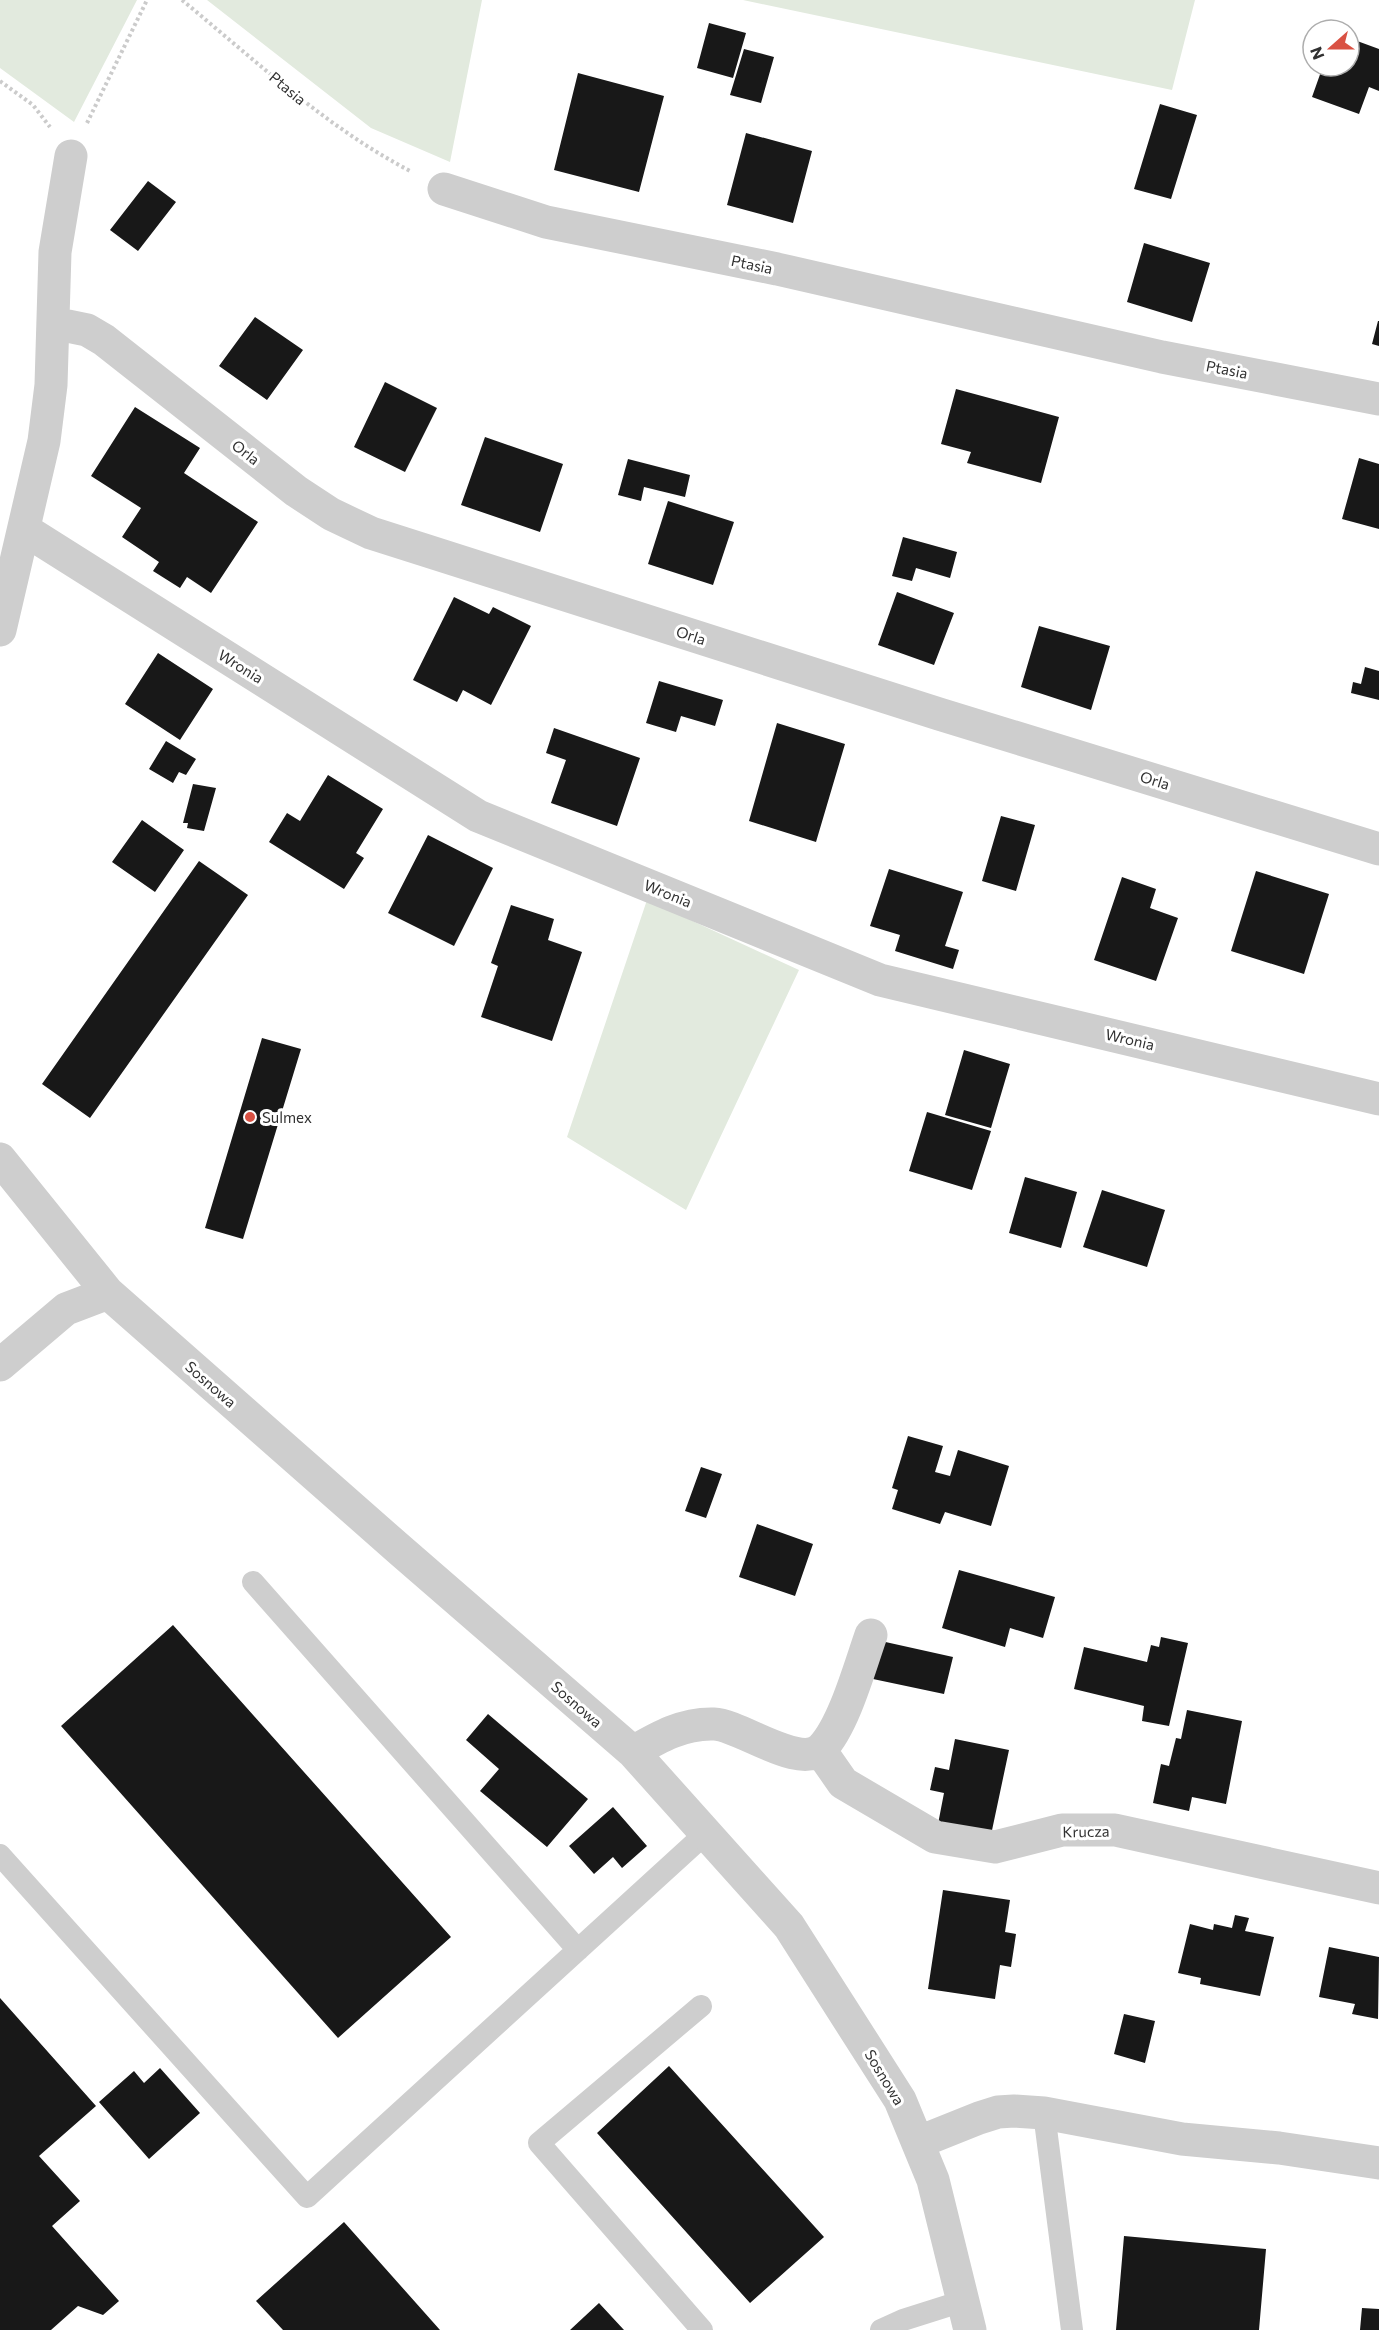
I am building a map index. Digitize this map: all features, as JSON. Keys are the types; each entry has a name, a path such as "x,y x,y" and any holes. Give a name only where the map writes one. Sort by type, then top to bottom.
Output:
{"street":[{"path":"0,630 45,441 51,385 55,252 71,156"},
{"name":"Ptasia","path":"444,189 546,222 777,269 1162,357 1379,399"},
{"name":"Orla","path":"53,323 87,330 104,339 296,491 331,514 371,533 939,714 1379,849"},
{"name":"Wronia","path":"25,530 478,816 880,980 1379,1099"},
{"name":"Sosnowa","path":"0,1159 108,1293 633,1752 789,1926 900,2100 933,2180 966,2316"},
{"path":"0,1365 66,1309 108,1293"},
{"path":"633,1752 675,1729 716,1724 802,1756 820,1750 837,1725 872,1635"},
{"name":"Krucza","path":"820,1750 843,1783 935,1837 995,1847 1062,1830 1114,1830 1379,1888"},
{"path":"919,2142 998,2112 1014,2111 1044,2113 1182,2139 1280,2148 1379,2163"}],"lane":[{"path":"253,1582 578,1950"},
{"path":"0,1855 307,2197 706,1833"},
{"path":"701,2006 539,2143 702,2330"},
{"path":"1044,2113 1072,2330"},
{"path":"881,2330 903,2320 966,2316"}],"path":[{"path":"0,81 33,105 71,156 147,0"},
{"name":"Ptasia","path":"182,0 321,115 382,157 444,189"}],"shaded area":[{"path":"0,0 137,0 74,122 0,68"},
{"path":"207,0 482,0 450,162 371,128"},
{"path":"743,0 1195,0 1172,90"},
{"path":"647,900 799,970 686,1210 567,1137"}],"building":[{"path":"709,23 746,33 733,78 697,68"},
{"path":"1361,42 1379,49 1379,91 1369,87 1359,114 1312,97 1319,78 1361,78"},
{"path":"744,49 774,57 761,103 730,95"},
{"path":"578,73 664,96 639,192 554,170"},
{"path":"1160,104 1197,115 1171,199 1134,189"},
{"path":"746,133 812,151 793,223 727,205"},
{"path":"148,181 176,202 138,251 110,230"},
{"path":"1144,243 1210,263 1192,322 1127,302"},
{"path":"255,317 303,350 267,400 219,366"},
{"path":"1379,321 1379,346 1372,344"},
{"path":"385,382 437,408 405,472 354,447"},
{"path":"956,389 1059,417 1041,483 967,463 971,452 941,444"},
{"path":"135,407 200,448 184,473 258,522 211,593 187,577 180,588 153,571 159,562 122,537 141,508 91,476"},
{"path":"485,437 563,464 540,532 461,505"},
{"path":"1359,458 1379,464 1379,529 1342,519"},
{"path":"628,459 690,475 685,497 644,487 641,501 618,495"},
{"path":"668,501 734,522 713,585 648,564"},
{"path":"903,537 957,552 950,578 916,568 912,581 892,576"},
{"path":"897,592 954,613 934,665 878,645"},
{"path":"454,597 489,614 493,607 531,626 491,705 463,690 457,702 413,680"},
{"path":"1039,626 1110,646 1091,710 1021,687"},
{"path":"158,653 213,689 180,740 125,704"},
{"path":"1365,667 1379,671 1379,700 1351,693 1353,682 1361,684"},
{"path":"659,681 723,700 715,726 681,716 676,732 646,723"},
{"path":"777,723 845,744 816,842 749,821"},
{"path":"554,728 640,758 617,826 551,803 566,760 546,753"},
{"path":"166,741 196,759 186,775 179,772 173,783 149,769"},
{"path":"328,775 383,809 356,853 364,858 344,889 269,842 287,813 300,821"},
{"path":"193,784 216,788 204,831 187,828 188,823 183,823"},
{"path":"1001,816 1035,825 1016,891 982,881"},
{"path":"142,820 184,850 155,892 112,862"},
{"path":"428,835 493,868 454,946 388,913"},
{"path":"199,861 248,895 90,1118 42,1084"},
{"path":"889,869 963,892 945,946 959,950 953,969 895,951 900,935 870,926"},
{"path":"1256,871 1329,894 1304,974 1231,951"},
{"path":"1122,877 1156,889 1150,908 1178,918 1156,981 1094,960"},
{"path":"511,905 554,919 548,940 582,952 552,1041 481,1017 498,966 491,963"},
{"path":"262,1038 301,1049 243,1239 205,1228"},
{"path":"964,1050 1010,1064 991,1128 945,1115"},
{"path":"927,1112 991,1131 972,1190 909,1171"},
{"path":"1025,1177 1077,1192 1061,1248 1009,1233"},
{"path":"1102,1190 1165,1210 1147,1267 1083,1247"},
{"path":"908,1436 943,1446 935,1472 950,1476 958,1450 1009,1466 991,1526 945,1512 940,1524 892,1509 898,1490 892,1488"},
{"path":"701,1467 722,1474 706,1518 685,1511"},
{"path":"757,1524 813,1544 795,1596 739,1577"},
{"path":"959,1570 1055,1597 1043,1638 1010,1628 1005,1647 942,1628"},
{"path":"173,1625 451,1937 338,2038 61,1726"},
{"path":"1161,1637 1188,1643 1169,1726 1142,1721 1144,1706 1074,1689 1084,1647 1147,1662 1151,1645 1159,1647"},
{"path":"881,1641 953,1657 944,1694 873,1679"},
{"path":"1187,1710 1242,1721 1226,1804 1192,1797 1189,1811 1153,1803 1161,1764 1169,1766 1176,1738 1181,1739"},
{"path":"488,1714 588,1799 547,1847 480,1791 499,1769 466,1740"},
{"path":"955,1739 1009,1750 991,1835 938,1824 944,1793 930,1790 935,1767 949,1770"},
{"path":"613,1807 647,1846 622,1868 613,1857 594,1874 569,1846"},
{"path":"943,1890 1010,1900 1005,1932 1016,1934 1011,1967 1000,1965 995,1999 928,1989"},
{"path":"1235,1915 1249,1918 1245,1931 1274,1937 1260,1996 1200,1984 1201,1978 1178,1973 1190,1924 1213,1930 1214,1924 1232,1928"},
{"path":"1329,1947 1379,1957 1378,2019 1352,2014 1355,2004 1319,1997"},
{"path":"0,1998 96,2106 39,2156 80,2201 52,2226 119,2301 103,2315 78,2306 51,2330 0,2330"},
{"path":"1124,2014 1155,2021 1145,2063 1114,2054"},
{"path":"669,2066 824,2237 750,2303 597,2133"},
{"path":"160,2068 200,2113 149,2159 99,2102 134,2071 144,2083"},
{"path":"344,2222 440,2330 283,2330 256,2301"},
{"path":"1124,2236 1266,2249 1259,2330 1116,2330"},
{"path":"599,2303 624,2330 570,2330"},
{"path":"1362,2308 1379,2309 1379,2330 1360,2330"}],"place":[{"name":"Sulmex","path":"250,1117"}]}
